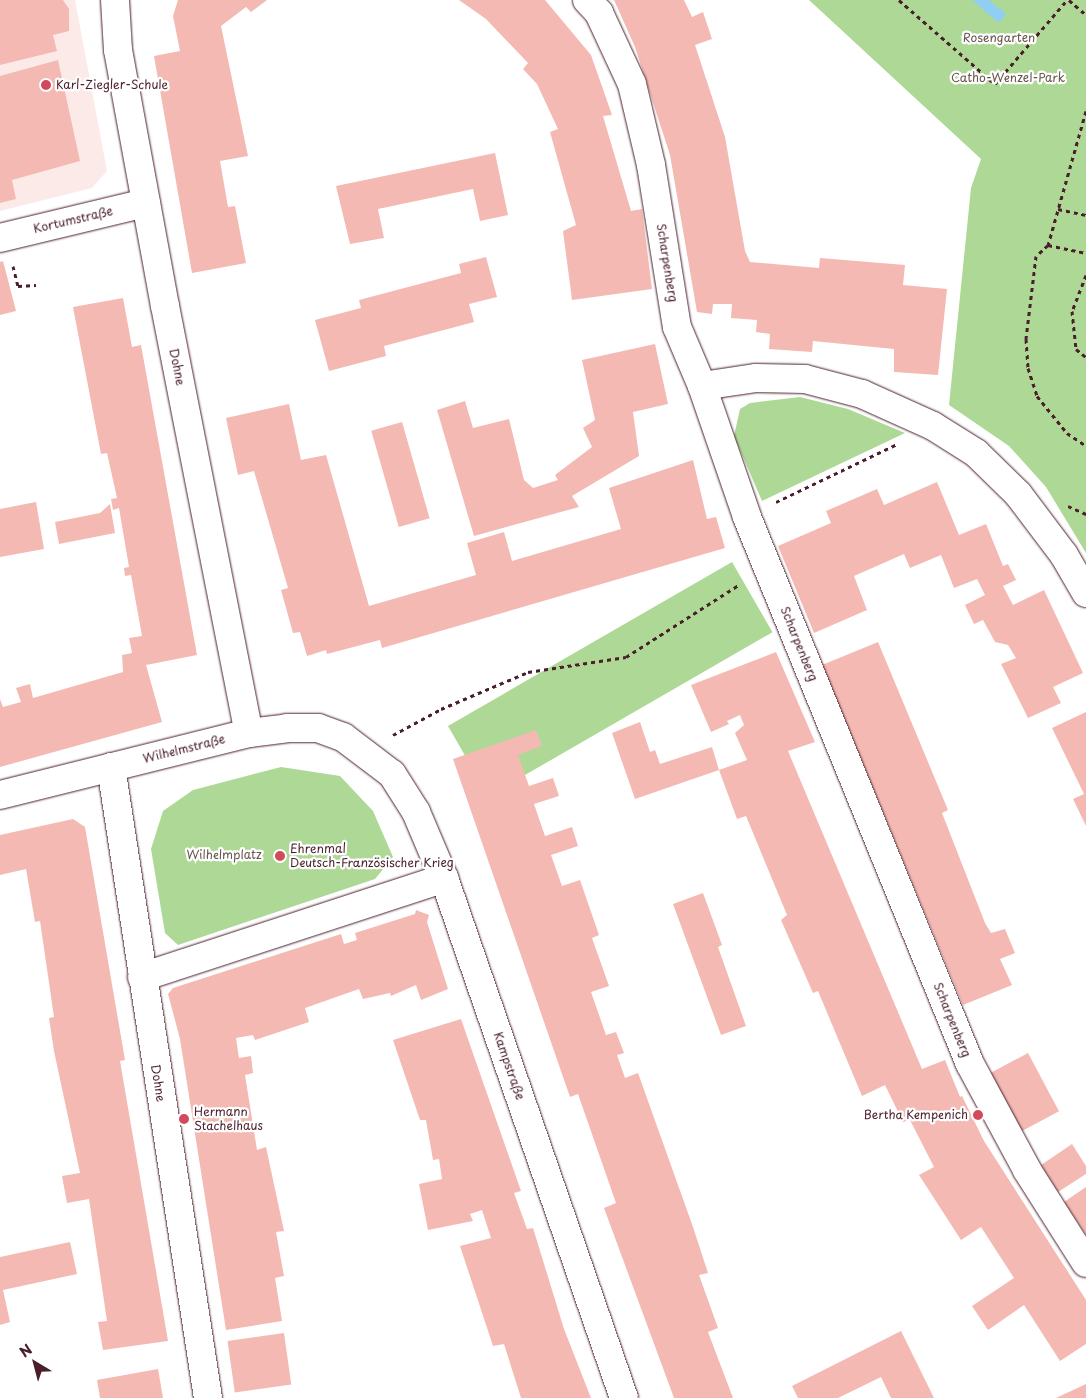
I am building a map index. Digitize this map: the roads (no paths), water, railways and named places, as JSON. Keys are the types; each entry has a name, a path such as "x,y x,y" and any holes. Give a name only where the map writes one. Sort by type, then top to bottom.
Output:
{"street":[{"name":"Dohne","path":"115,0 118,50 248,733"},
{"name":"Scharpenberg","path":"586,0 599,13 632,84 651,165 677,327 702,386 747,516 970,1064 1027,1170 1086,1264"},
{"name":"Kortumstraße","path":"0,238 146,203"},
{"path":"702,386 756,378 805,379 862,394 933,426 976,453 1018,494 1064,555 1086,592"},
{"name":"Wilhelmstraße","path":"0,795 248,733 318,728 343,737 365,751"},
{"name":"Kampstraße","path":"365,751 392,774 412,804 444,878 624,1398"},
{"name":"Dohne","path":"111,767 208,1398"},
{"path":"142,977 444,878"}],"water":[{"path":"972,0 989,0 1006,14 999,23"}],"place":[{"name":"Karl-Ziegler-Schule","path":"46,85"},
{"name":"Ehrenmal Deutsch-Französischer Krieg","path":"280,856"},
{"name":"Bertha Kempenich","path":"978,1115"},
{"name":"Hermann Stachelhaus","path":"184,1119"}],"park label":[{"name":"Rosengarten","path":"999,38"},
{"name":"Catho-Wenzel-Park","path":"1008,78"},
{"name":"Wilhelmplatz","path":"224,855"}]}
